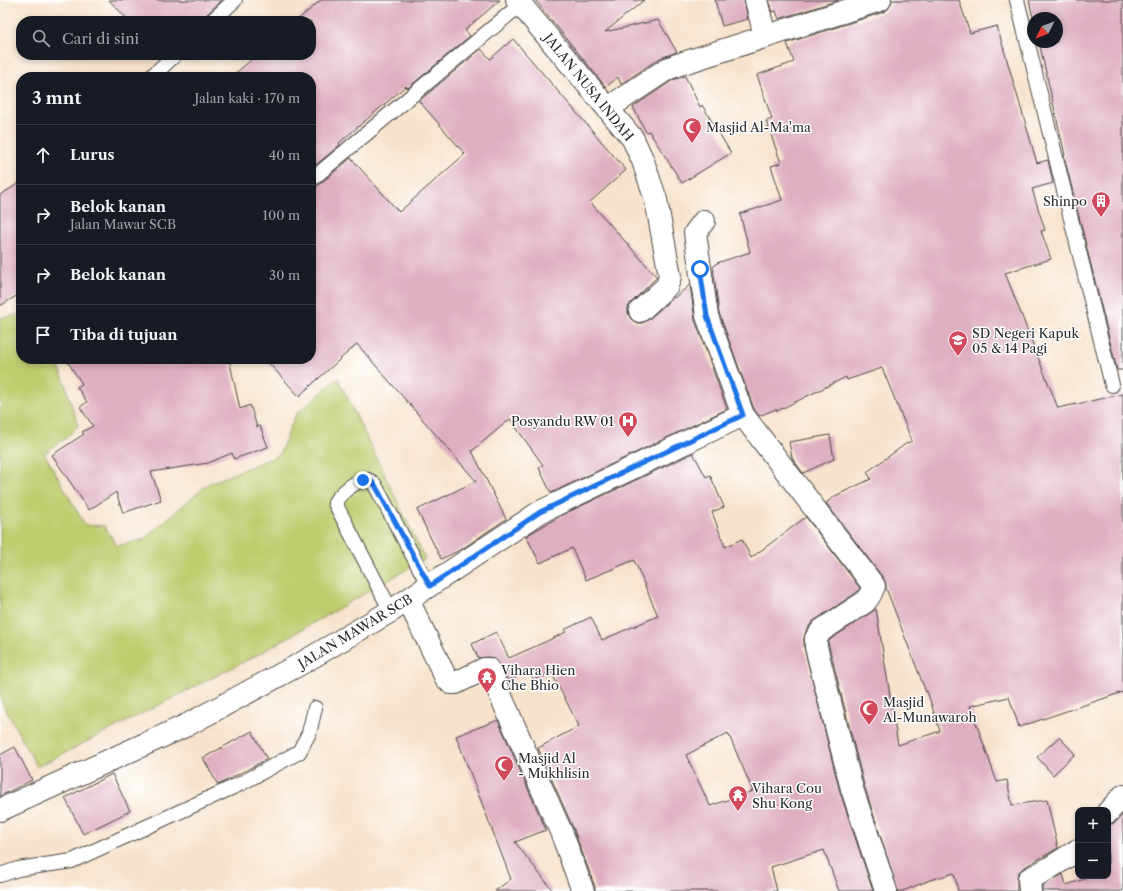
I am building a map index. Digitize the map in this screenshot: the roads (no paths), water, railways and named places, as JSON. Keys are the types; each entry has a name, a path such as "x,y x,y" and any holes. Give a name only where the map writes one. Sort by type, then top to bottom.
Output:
{"street":[{"path":"756,0 765,36"},
{"path":"608,108 667,69 677,65 880,0"},
{"name":"JALAN NUSA INDAH","path":"519,2 634,139 643,161 656,200 670,276 666,286 640,311"},
{"path":"704,222 696,233 707,316 743,415 874,586 866,602 822,630 816,638 816,647 852,789 886,891"},
{"name":"JALAN MAWAR SCB","path":"0,810 187,725 302,663 399,605 430,586 540,512 743,415"},
{"path":"399,605 446,678 451,683 456,683 484,669 488,669 490,672 562,834 583,891"},
{"path":"1111,809 1123,796"},
{"path":"1030,891 1029,879 1075,852"}],"lane":[{"path":"217,16 235,0"},
{"path":"1017,0 1112,386"},
{"path":"316,176 519,2"},
{"path":"156,72 170,60"},
{"path":"399,605 335,503 341,493 363,480 370,480 375,485 430,586"},
{"path":"0,875 18,869 72,860 246,780 299,752 309,734 315,708"}],"place":[{"name":"Masjid Al-Ma'ma","path":"692,144"},
{"name":"Shinpo","path":"1101,218"},
{"name":"SD Negeri Kapuk 05 & 14 Pagi","path":"958,357"},
{"name":"Posyandu RW 01","path":"628,438"},
{"name":"Vihara Hien Che Bhio","path":"487,694"},
{"name":"Masjid Al-Munawaroh","path":"869,726"},
{"name":"Masjid Al - Mukhlisin","path":"504,782"},
{"name":"Vihara Cou Shu Kong","path":"738,812"}]}
